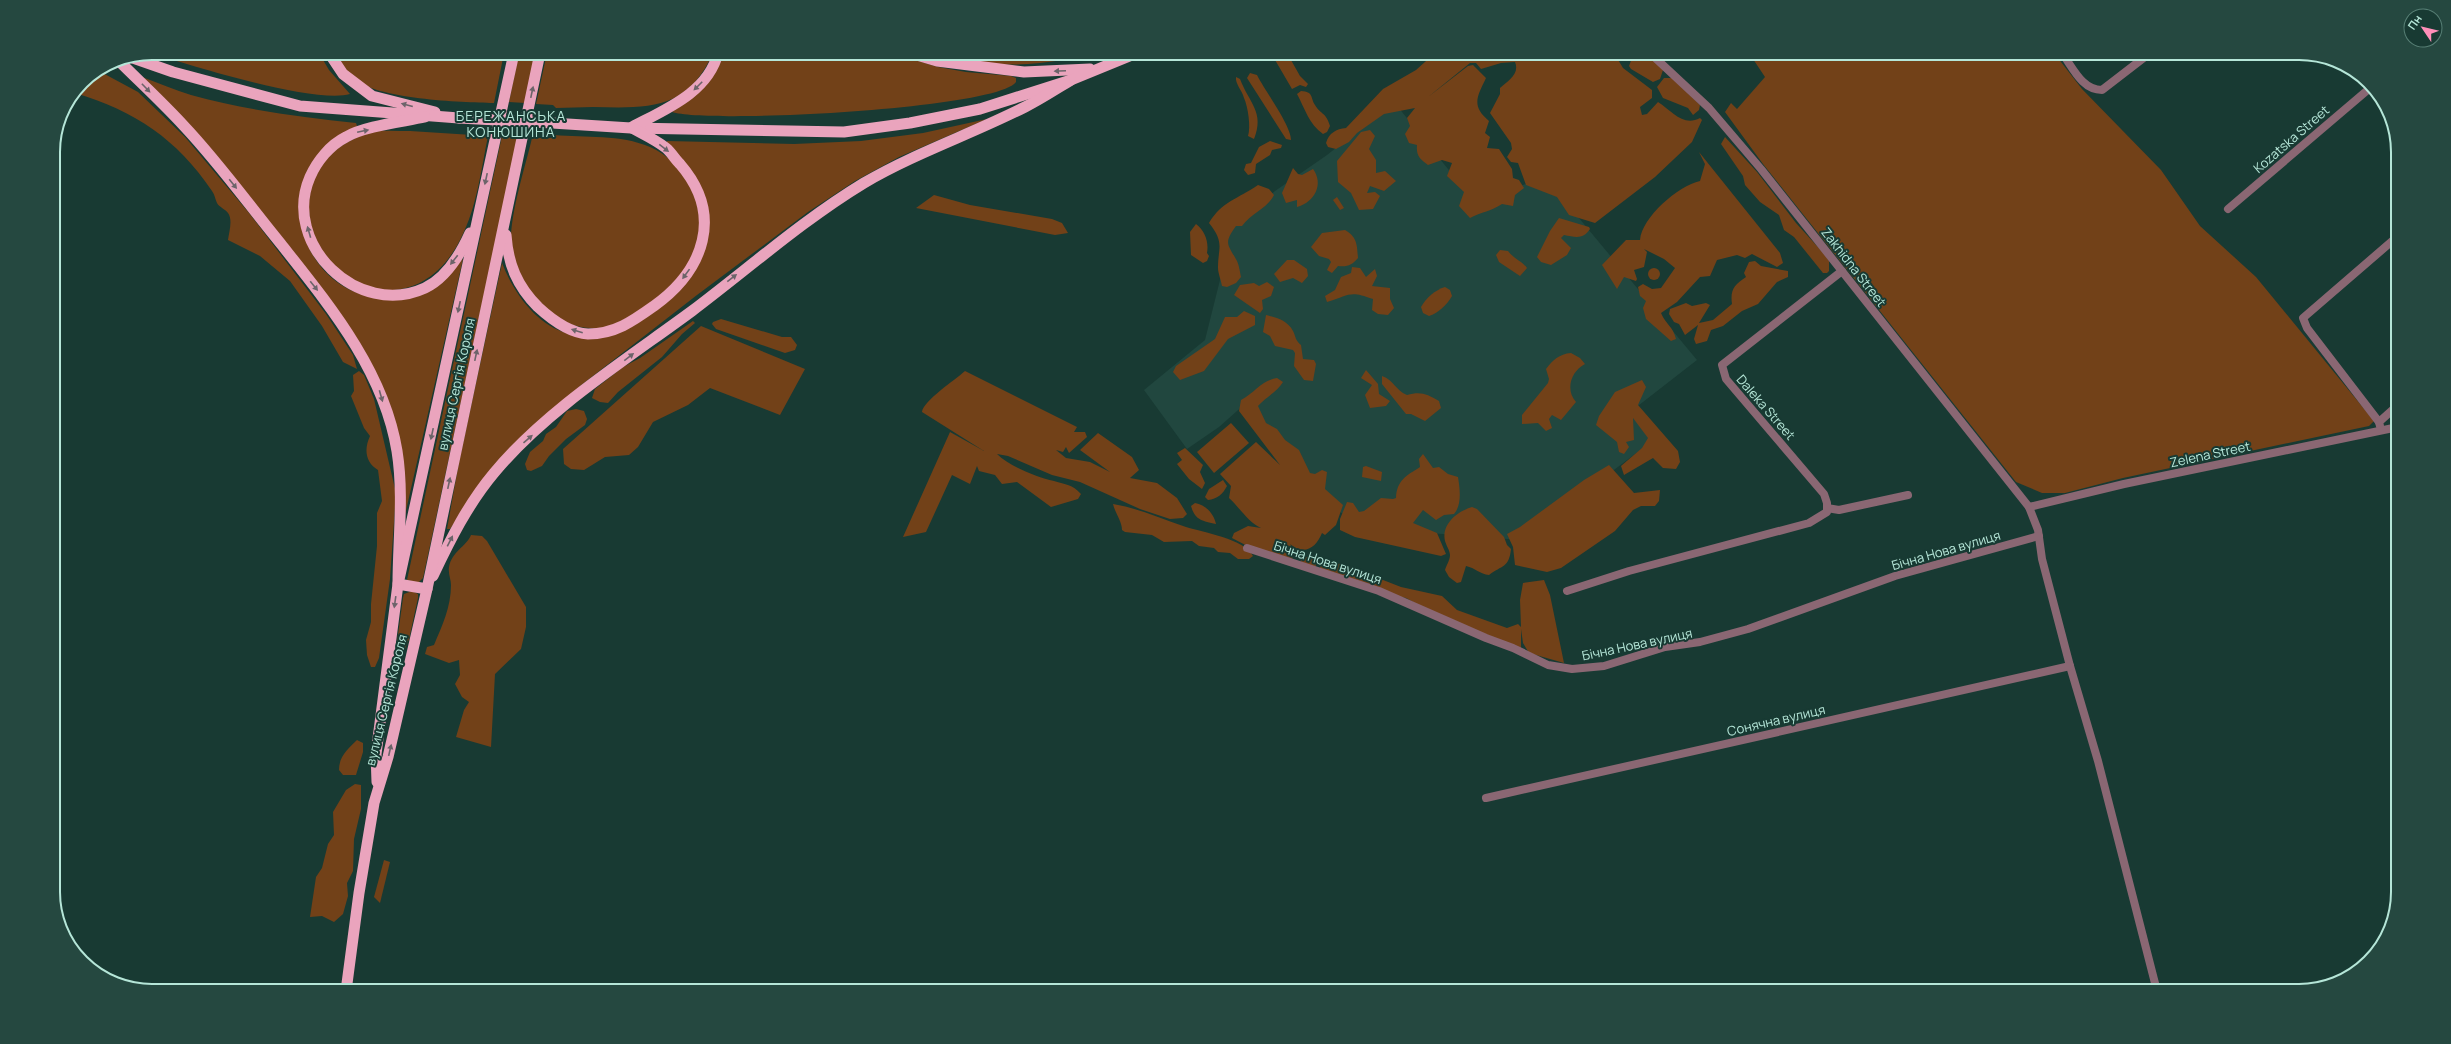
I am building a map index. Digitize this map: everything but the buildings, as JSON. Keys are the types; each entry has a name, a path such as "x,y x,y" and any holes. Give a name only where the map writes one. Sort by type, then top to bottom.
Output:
{"highway":[{"path":"334,60 343,74 372,96 459,118"},
{"name":"вулиця Сергія Короля","path":"378,786 376,754 398,584 512,60"},
{"name":"вулиця Сергія Короля","path":"378,786 388,757 427,589 539,60"},
{"path":"632,128 686,97 712,69 715,60"},
{"path":"934,60 1024,72 1099,69"},
{"path":"141,61 173,72 300,106 425,117 632,128 844,132 910,123 980,109 1071,80 1120,60"},
{"path":"123,65 185,127 232,183 322,296 358,348 379,390 397,450 400,502 398,584 427,589 460,522 494,474 516,449 577,397 784,238 853,190 947,142 1025,107 1071,80"},
{"path":"425,117 357,132 345,137 324,156 314,169 307,186 304,200 305,220 317,254 326,266 352,286 370,292 405,294 425,288 444,273 463,249 479,214"},
{"path":"505,220 511,270 521,287 548,317 567,328 587,334 623,328 664,299 680,283 697,258 705,234 704,213 699,191 666,148 632,128"},
{"path":"347,984 359,893 378,786"}],"street":[{"name":"Zakhidna Street","path":"1657,60 1720,120 2029,507 2039,536 2042,559 2070,666 2098,760 2155,984"},
{"path":"2067,60 2085,85 2094,90 2102,90 2141,60"},
{"name":"Kozatska Street","path":"2228,209 2367,90"},
{"path":"2391,242 2303,318 2307,328 2380,426 2391,413"},
{"name":"Daleka Street","path":"1827,508 1824,494 1726,379 1722,365 1842,271"},
{"name":"Zelena Street","path":"2029,507 2380,426 2391,427"},
{"path":"1566,591 1809,523 1820,518 1827,512 1827,508 1839,510 1908,495"},
{"name":"Бічна Нова вулиця","path":"1247,548 1379,591 1486,638 1513,648 1548,665 1572,669 1604,666 1664,647 1700,642 1748,630 1895,576 2039,536"},
{"name":"Сонячна вулиця","path":"1486,798 2070,666"}],"shaded area":[{"path":"175,60 323,60 329,70 350,94 333,96 282,89"},
{"path":"337,60 503,60 494,103 461,102 420,98 379,91 363,85 351,77"},
{"path":"518,60 534,60 525,103 509,102"},
{"path":"545,60 709,60 703,72 691,86 678,96 664,102 648,106 631,107 556,108 553,105 536,104"},
{"path":"719,60 915,60 938,67 966,72 1011,76 1016,78 1016,82 997,92 959,100 909,107 792,115 697,115 672,112 697,93 712,73"},
{"path":"975,60 1062,60 1008,65"},
{"path":"1275,60 1291,60 1300,76 1308,84 1306,87 1300,85 1292,89"},
{"path":"1427,60 1618,60 1623,68 1652,90 1652,98 1640,107 1642,115 1647,114 1658,102 1678,117 1688,121 1700,118 1702,120 1692,142 1655,177 1595,223 1569,215 1557,197 1526,185 1518,163 1511,162 1507,157 1512,149 1511,143 1490,113 1500,94 1500,88 1515,74 1515,62 1501,63 1481,69 1476,63 1470,63 1428,97 1468,66 1473,65 1486,78 1477,101 1483,116 1489,121 1485,133 1490,137 1487,148 1499,149 1512,169 1513,178 1519,180 1524,188 1515,195 1513,206 1502,204 1470,218 1459,206 1464,192 1447,176 1452,163 1442,160 1428,165 1419,157 1417,145 1409,143 1405,134 1410,126 1407,118 1415,108 1384,114 1357,133 1349,142 1336,149 1328,147 1326,143 1331,134 1339,129 1346,128 1383,89 1416,70"},
{"path":"1631,60 1654,60 1663,70 1660,79 1653,82 1631,69 1629,66"},
{"path":"1754,60 2059,60 2082,89 2161,170 2200,226 2256,277 2374,421 2369,426 2123,478 2065,493 2042,493 2016,482 1763,164 1725,112 1731,103 1737,109 1765,77"},
{"path":"1250,73 1257,75 1287,126 1291,140 1286,139 1247,78"},
{"path":"104,74 138,92 185,137 249,213 326,314 353,355 357,369 343,362 322,326 290,281 260,256 228,240 230,223 228,213 216,202 212,191 184,156 153,129 135,118 97,100 80,95 87,87"},
{"path":"142,77 191,95 232,105 356,123 357,126 334,141 313,163 304,179 300,199 300,220 305,240 314,258 327,274 343,286 361,294 382,297 397,297 432,281 463,259 405,515 402,477 367,361"},
{"path":"1236,77 1240,79 1257,114 1258,122 1254,139 1248,136 1248,112"},
{"path":"1664,78 1672,78 1700,105 1699,110 1693,115 1688,108 1663,98 1657,87"},
{"path":"1301,91 1308,92 1311,95 1317,108 1327,118 1330,126 1327,132 1323,134 1314,126 1297,94"},
{"path":"1394,102 1477,205 1544,176 1697,360 1634,409 1655,439 1521,540 1403,531 1348,518 1316,493 1246,403 1219,427 1187,449 1144,390 1205,340 1224,264 1220,238 1275,191 1327,155"},
{"path":"987,119 899,157 855,181 808,212 697,295 580,386 487,476 450,529 447,529 459,462 502,263 518,294 533,313 542,321 563,332 600,337 687,280 709,220 667,145 667,141 794,144 861,141 923,133"},
{"path":"1370,130 1375,136 1369,149 1376,160 1376,173 1385,171 1396,181 1384,191 1370,186 1367,193 1375,192 1380,196 1373,209 1359,210 1351,193 1338,182 1337,161 1361,132"},
{"path":"410,131 488,136 478,188 471,214 461,238 448,259 433,274 416,284 398,290 379,289 360,284 342,273 321,253 313,234 310,220 310,195 313,183 324,162 343,145 370,132"},
{"path":"554,135 615,138 639,143 656,150 668,158 683,174 690,186 699,209 701,226 699,236 691,258 681,275 648,304 635,313 610,326 600,328 582,327 557,318 543,307 532,294 516,269 511,247 512,221 532,138 552,138"},
{"path":"502,136 518,137 423,578 418,583 407,580"},
{"path":"1725,137 1757,172 1796,223 1826,256 1829,261 1829,271 1827,273 1823,273 1794,237 1784,230 1779,215 1760,202 1745,185 1743,176 1721,144"},
{"path":"1270,141 1282,145 1281,148 1272,150 1270,155 1256,164 1255,173 1248,175 1244,170 1246,164 1251,163 1259,147"},
{"path":"1699,152 1780,253 1783,263 1777,267 1752,254 1745,258 1737,255 1717,260 1710,276 1700,277 1677,302 1661,313 1675,335 1676,339 1671,341 1646,319 1643,308 1646,301 1640,296 1638,287 1643,284 1652,289 1661,288 1675,268 1664,259 1644,249 1647,252 1644,267 1634,270 1637,279 1636,281 1624,277 1617,289 1602,265 1626,240 1640,240 1642,231 1647,222 1662,204 1682,189 1700,181 1705,164"},
{"path":"1293,168 1298,174 1302,175 1313,169 1318,181 1318,186 1313,197 1303,205 1297,207 1297,200 1286,203 1282,193"},
{"path":"1258,185 1269,189 1274,195 1267,204 1250,217 1242,226 1236,226 1229,237 1228,244 1238,263 1241,277 1236,283 1227,287 1222,286 1218,270 1219,240 1209,223 1225,205"},
{"path":"934,195 970,205 1052,219 1062,223 1068,233 1055,235 916,208"},
{"path":"1337,197 1344,208 1340,210 1333,200"},
{"path":"1559,218 1589,227 1590,229 1585,235 1578,237 1564,235 1561,238 1571,248 1567,255 1551,265 1541,262 1537,257 1550,231"},
{"path":"1196,224 1204,233 1207,241 1207,253 1209,256 1207,261 1203,263 1191,255 1190,232"},
{"path":"1345,230 1352,235 1356,241 1358,258 1350,265 1338,266 1332,273 1327,270 1331,262 1329,259 1319,256 1311,247 1322,233"},
{"path":"1500,250 1508,251 1527,268 1520,276 1499,262 1496,255"},
{"path":"1287,260 1294,260 1307,269 1308,276 1302,283 1293,278 1280,282 1274,274"},
{"path":"1755,261 1761,266 1788,271 1788,277 1777,282 1758,304 1742,311 1723,326 1711,330 1707,341 1696,344 1694,339 1698,325 1685,335 1679,324 1674,322 1669,314 1670,309 1686,303 1692,306 1706,303 1710,305 1699,323 1713,320 1732,304 1732,291 1738,283 1746,277 1744,273 1749,262"},
{"path":"1352,267 1360,268 1366,277 1375,269 1377,276 1372,286 1390,288 1390,299 1394,308 1388,315 1378,314 1372,310 1373,299 1365,296 1350,294 1327,302 1325,296 1335,290 1341,277 1351,273"},
{"path":"1654,268 1658,270 1660,274 1658,278 1654,280 1650,278 1648,274 1650,270"},
{"path":"1267,282 1274,287 1271,296 1262,300 1263,309 1260,313 1234,295 1240,285 1254,283 1259,286"},
{"path":"1445,287 1450,290 1452,296 1448,302 1439,311 1432,315 1429,316 1423,313 1421,307 1425,300 1434,292"},
{"path":"1244,311 1255,316 1255,325 1228,339 1204,371 1180,380 1173,372 1176,366 1215,339 1225,317 1237,317"},
{"path":"1266,315 1281,320 1291,327 1301,345 1303,359 1314,360 1316,364 1313,381 1304,380 1294,366 1295,353 1293,350 1275,346 1270,336 1263,332"},
{"path":"721,319 782,337 791,337 797,345 795,350 785,353 716,329 712,324 713,322"},
{"path":"693,321 695,323 682,334 662,357 618,392 608,403 600,402 592,398 595,389 623,367 640,358"},
{"path":"701,326 805,369 780,415 710,388 688,405 653,422 638,447 629,455 605,457 584,470 571,469 564,464 563,449"},
{"path":"1571,353 1580,358 1585,364 1576,371 1571,381 1571,392 1576,402 1561,420 1552,415 1549,419 1552,428 1546,431 1538,423 1522,424 1522,415 1548,383 1549,379 1546,369 1557,358"},
{"path":"1366,370 1378,384 1379,394 1390,401 1386,406 1370,408 1365,395 1372,385 1361,378"},
{"path":"359,371 364,375 374,399 396,493 390,579 379,658 375,667 371,667 367,655 366,640 371,622 371,604 377,546 377,513 382,501 378,470 370,463 366,450 370,436 364,428 351,396 354,391 353,375"},
{"path":"965,371 1077,427 1074,432 1085,432 1087,437 1069,453 1066,447 1063,452 1056,450 1066,458 1090,462 1110,472 1080,450 1098,433 1132,457 1139,470 1130,478 1157,483 1177,498 1187,514 1183,518 1170,519 1140,509 1080,482 1052,475 1008,456 997,454 1008,463 1039,477 1069,485 1081,494 1078,499 1051,507 1017,482 1002,484 995,475 979,471 977,466 970,484 952,475 926,532 903,537 950,432 984,451 922,412 924,407 933,397"},
{"path":"1382,376 1407,395 1420,393 1439,401 1441,408 1425,421 1411,414 1406,414 1382,384"},
{"path":"1277,378 1283,382 1281,385 1258,406 1266,423 1277,429 1285,440 1299,450 1310,473 1315,474 1322,470 1327,472 1325,489 1343,505 1336,525 1325,535 1322,533 1316,543 1309,549 1305,550 1295,548 1290,544 1295,552 1292,559 1255,550 1232,538 1234,533 1248,526 1261,528 1248,519 1229,498 1231,486 1220,474 1256,442 1280,465 1239,411 1241,400 1262,384 1271,379"},
{"path":"1642,380 1646,387 1638,405 1678,451 1680,462 1676,469 1663,468 1653,458 1624,475 1621,466 1642,448 1648,438 1633,418 1634,440 1626,442 1629,447 1624,454 1619,452 1617,442 1596,425 1599,416 1615,392"},
{"path":"576,409 584,411 587,419 585,425 566,439 549,456 542,466 531,471 527,470 525,464 530,452 543,441 546,434 556,427 567,411"},
{"path":"1231,423 1249,443 1214,473 1197,452"},
{"path":"1185,448 1203,465 1200,472 1205,483 1202,489 1189,479 1177,464 1182,460 1177,453"},
{"path":"1423,454 1433,468 1439,467 1448,474 1458,477 1460,492 1459,502 1457,510 1454,514 1444,515 1436,520 1423,510 1413,523 1437,533 1446,554 1441,556 1355,537 1340,530 1340,519 1347,502 1353,503 1359,512 1364,511 1381,498 1396,498 1400,483 1403,479 1420,467 1419,459"},
{"path":"1609,465 1634,493 1660,490 1659,501 1655,506 1641,506 1633,510 1615,531 1561,568 1547,572 1515,565 1513,547 1507,534 1520,527 1584,480"},
{"path":"1366,466 1382,472 1381,481 1362,477 1363,467"},
{"path":"1223,480 1227,486 1224,491 1219,496 1208,500 1205,497 1209,489"},
{"path":"1195,503 1209,510 1216,524 1203,521 1197,517 1191,506"},
{"path":"1113,504 1141,511 1186,527 1233,541 1248,550 1253,556 1249,559 1238,559 1230,553 1218,552 1214,548 1199,546 1192,541 1164,542 1152,535 1125,532 1122,530 1121,523"},
{"path":"1472,507 1477,509 1504,537 1507,545 1511,549 1510,555 1507,563 1489,575 1466,566 1461,582 1457,583 1449,577 1445,570 1450,555 1444,535 1448,524 1456,515"},
{"path":"471,535 482,536 487,541 526,607 526,627 521,649 495,674 491,747 456,737 464,710 469,702 462,697 455,684 460,675 459,660 449,663 425,654 427,647 434,645 448,609 451,593 449,567 453,557"},
{"path":"1313,556 1317,564 1314,568 1303,564 1299,558"},
{"path":"1321,564 1342,564 1401,587 1442,596 1457,610 1507,628 1518,624 1521,627 1520,600 1523,583 1544,580 1550,595 1564,663 1529,653 1523,643 1521,629 1521,650 1433,613 1406,598 1385,594 1320,568"},
{"path":"412,591 418,594 418,598 409,639 405,649 399,650 397,642 403,598 404,594"},
{"path":"357,740 363,743 363,752 356,775 343,775 339,770 342,757"},
{"path":"355,784 361,785 361,809 354,839 353,871 347,883 348,896 343,914 334,922 322,916 310,917 316,877 322,868 328,844 334,835 333,812 346,790"},
{"path":"384,860 390,862 380,903 374,897"}],"district":[{"name":"БЕРЕЖАНСЬКА КОНЮШИНА","path":"511,124"}]}
